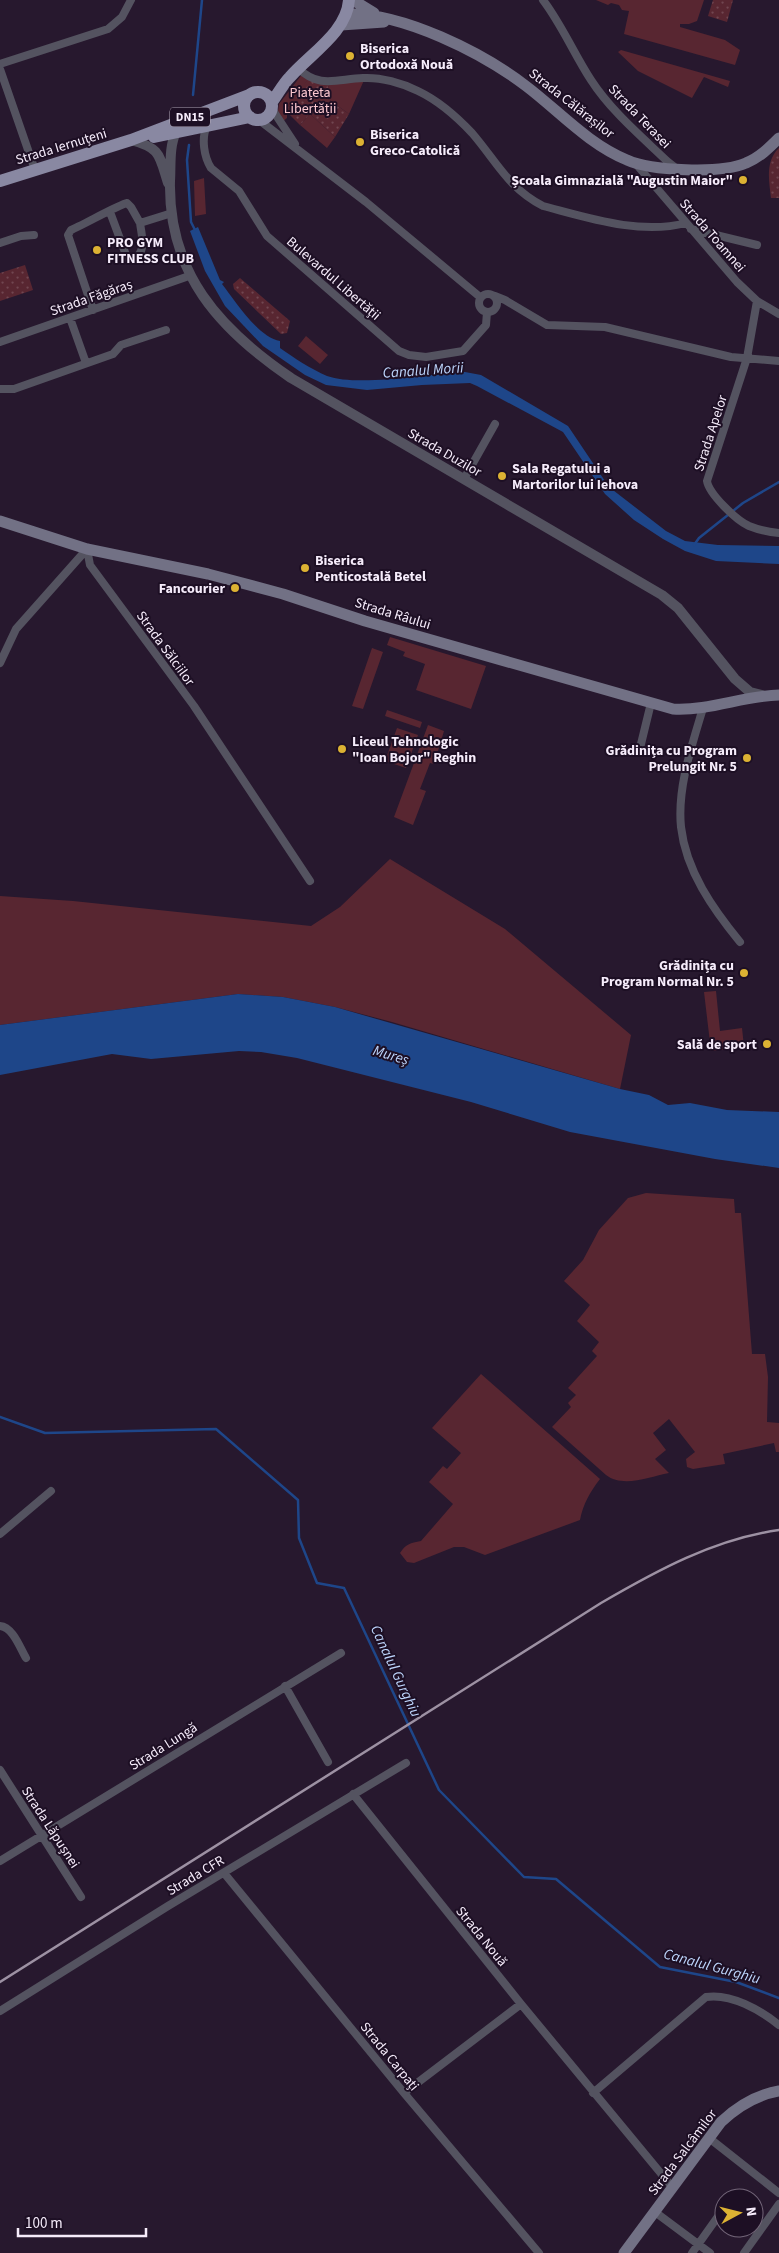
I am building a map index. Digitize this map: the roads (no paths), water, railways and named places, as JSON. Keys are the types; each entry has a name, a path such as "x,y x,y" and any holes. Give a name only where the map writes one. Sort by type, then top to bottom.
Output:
{"main road":[{"path":"349,0 346,14 363,22"},
{"path":"354,0 377,15"},
{"name":"Strada Călărașilor","path":"346,14 377,15 443,37 491,61 526,86 585,135 608,151 636,164 677,169 710,169 738,166 748,163 779,138"},
{"name":"DN15","path":"254,118 267,116 294,73 340,26 346,14"},
{"name":"Strada Călărașilor","path":"340,26 363,22 395,21"},
{"name":"DN15","path":"249,95 258,91 262,92 294,73"},
{"path":"262,92 267,94 272,106"},
{"path":"249,95 244,106 254,118"},
{"name":"Strada Iernuțeni","path":"0,181 131,140 249,95"},
{"name":"Strada Iernuțeni","path":"131,140 254,118"},
{"name":"Strada Râului","path":"0,521 87,549 208,574 274,591 370,622 673,709 703,708 779,694"},
{"name":"Strada Salcâmilor","path":"624,2253 709,2138 732,2111 755,2098 779,2091"}],"street":[{"path":"0,64 108,29 122,17 131,0"},
{"name":"Strada Terasei","path":"543,0 556,17 591,80 612,107 677,169"},
{"path":"0,69 35,170"},
{"path":"294,73 321,82 364,78 402,84 435,100 472,133 512,185 543,206 635,226 660,228 689,226 757,244"},
{"path":"272,106 299,150"},
{"path":"254,118 299,150 480,298"},
{"name":"Bulevardul Libertății","path":"207,126 204,137 208,163 211,168 239,191 267,236 399,351 409,355 426,357 463,351 486,325 487,312"},
{"name":"Strada Duzilor","path":"176,132 171,145 170,191 172,213 189,276 202,298 216,315 259,357 324,399 662,595 678,608 735,679 750,692 762,696"},
{"name":"Strada Duzilor","path":"131,140 147,144 157,152 170,191"},
{"name":"Strada Toamnei","path":"636,164 737,282 757,301 779,314"},
{"path":"93,310 68,235 71,230 126,203 131,207 140,223 143,247 139,256 129,260 110,212"},
{"path":"140,223 172,213"},
{"path":"0,243 21,236 34,235"},
{"name":"Strada Făgăraș","path":"0,342 189,276"},
{"path":"480,298 486,294 495,296 547,325 605,327 711,352 779,361"},
{"path":"495,296 498,300 497,306"},
{"path":"480,298 480,307 487,312 497,306 512,304"},
{"name":"Strada Apelor","path":"757,301 747,358 707,480 710,490 736,518 746,525 762,531 779,533"},
{"path":"70,318 86,363"},
{"path":"0,388 14,389 113,354 121,345 166,330"},
{"path":"464,479 495,424"},
{"path":"0,663 16,629 87,549"},
{"name":"Strada Sălciilor","path":"87,549 90,565 194,706 310,881"},
{"path":"640,748 651,703"},
{"path":"703,708 684,779 681,828 687,852 700,882 716,912 740,942"},
{"path":"0,1534 51,1491"},
{"path":"0,1626 10,1631 26,1658"},
{"name":"Strada Lungă","path":"0,1861 341,1653"},
{"path":"285,1686 328,1762"},
{"name":"Strada CFR","path":"0,2011 406,1763"},
{"name":"Strada Lăpușnei","path":"0,1770 81,1897"},
{"name":"Strada Nouă","path":"353,1794 593,2093 673,2188"},
{"name":"Strada Carpați","path":"224,1873 404,2093 539,2253"},
{"path":"593,2093 706,1997 718,1995 750,2007 766,2015 779,2025"},
{"path":"404,2093 521,2004"},
{"path":"709,2138 779,2193"},
{"path":"744,2253 779,2204"},
{"path":"655,2212 710,2253"},
{"path":"692,2253 714,2222"}],"water":[{"path":"198,227 220,280 224,282 222,284 241,309 264,333 280,341 280,348 309,367 327,376 357,380 394,379 465,372 481,375 568,426 609,487 666,531 685,541 718,545 779,546 779,564 716,561 685,551 663,539 634,520 605,494 563,432 470,383 367,390 326,385 305,375 263,346 225,306 205,271 190,231"},
{"name":"Mureș","path":"238,994 283,997 335,1007 620,1089 649,1095 668,1105 690,1103 727,1110 779,1112 779,1168 715,1159 570,1132 471,1102 297,1058 261,1052 239,1051 151,1059 112,1054 0,1075 0,1025"}],"waterway":[{"name":"Canalul Morii","path":"193,95 202,0"},
{"name":"Canalul Morii","path":"189,145 187,160 191,222 195,230"},
{"path":"694,545 699,538 743,503 779,482"},
{"name":"Canalul Gurghiu","path":"0,1417 45,1433 216,1429 298,1500 299,1538 317,1583 344,1588 439,1790 524,1877 556,1879 660,1967 736,1982 779,1998"}],"railway":[{"path":"0,1982 601,1603 643,1579 686,1558 755,1534 779,1530"}],"place":[{"name":"Biserica Ortodoxă Nouă","path":"350,56"},
{"name":"Biserica Greco-Catolică","path":"360,142"},
{"name":"Școala Gimnazială \"Augustin Maior\"","path":"743,180"},
{"name":"PRO GYM FITNESS CLUB","path":"97,250"},
{"name":"Sala Regatului a Martorilor lui Iehova","path":"502,476"},
{"name":"Biserica Penticostală Betel","path":"305,568"},
{"name":"Fancourier","path":"235,588"},
{"name":"Liceul Tehnologic \"Ioan Bojor\" Reghin","path":"342,749"},
{"name":"Grădinița cu Program Prelungit Nr. 5","path":"747,758"},
{"name":"Grădinița cu Program Normal Nr. 5","path":"744,973"},
{"name":"Sală de sport","path":"767,1044"}],"park label":[{"name":"Piațeta Libertății","path":"310,100"}]}
